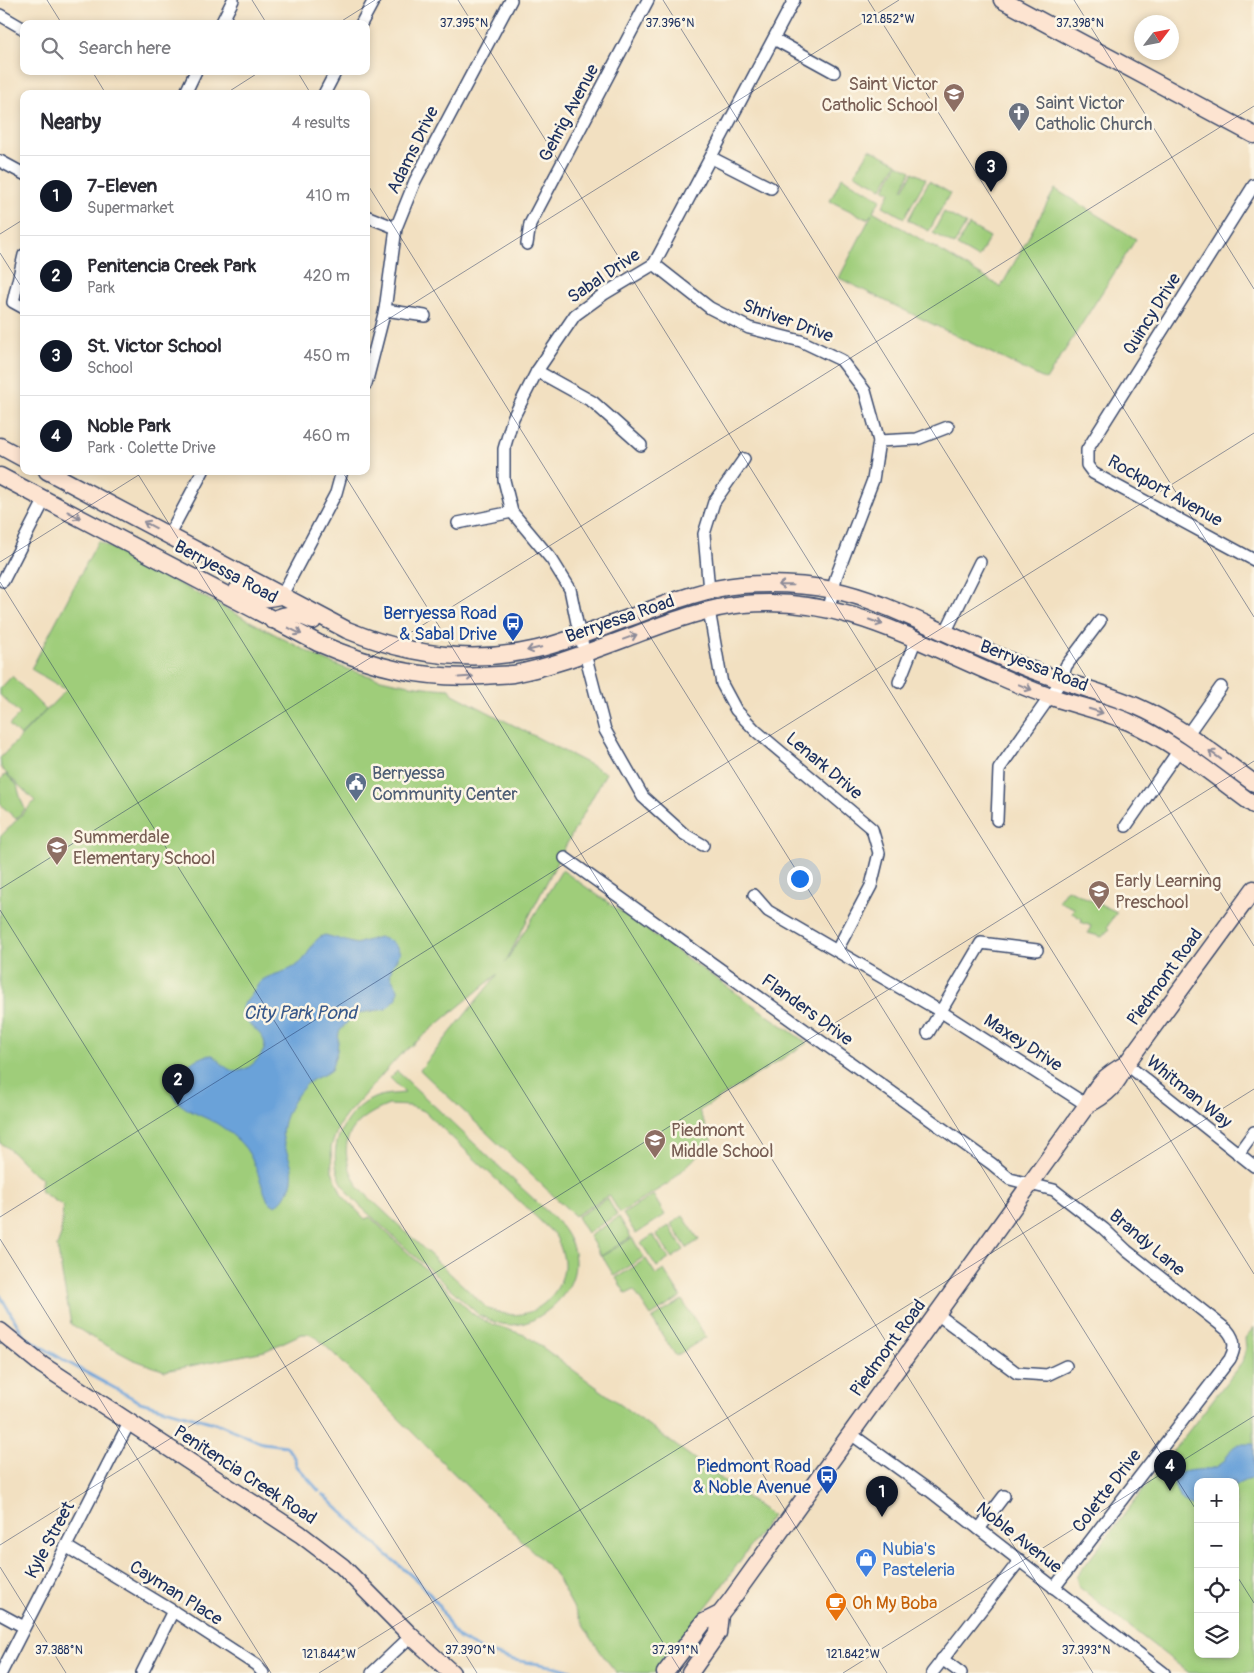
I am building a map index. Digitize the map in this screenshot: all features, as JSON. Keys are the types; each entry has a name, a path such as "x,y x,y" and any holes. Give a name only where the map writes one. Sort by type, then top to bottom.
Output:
{"main road":[{"path":"1002,0 1254,135"},
{"path":"0,446 20,457"},
{"name":"Berryessa Road","path":"58,475 347,630 380,643 422,653 458,657 511,654 540,648 655,608 709,591 740,585 790,584 834,590 893,610 1061,681 1138,707 1187,734 1254,784"},
{"name":"Berryessa Road","path":"0,476 272,620 350,657 384,667 421,675 456,678 512,674 585,653 709,610 742,604 766,603 829,609 867,619 1050,697 1130,723 1179,750 1254,805"},
{"path":"174,567 210,575 252,598 267,599 282,595"},
{"path":"272,620 289,613 301,616 315,623 332,622"},
{"name":"Piedmont Road","path":"665,1673 704,1622 720,1614 1087,1105 1094,1090 1110,1073 1126,1064 1254,890"},
{"name":"Penitencia Creek Road","path":"0,1331 42,1365 307,1539 342,1566 411,1636 452,1673"},
{"name":"Piedmont Road","path":"690,1673 718,1633 720,1614"}],"street":[{"path":"223,20 232,0"},
{"path":"363,20 374,0"},
{"name":"Adams Drive","path":"371,351 385,310 396,228 415,181 511,0"},
{"name":"Gehrig Avenue","path":"527,244 530,224 648,0"},
{"name":"Sabal Drive","path":"702,845 684,834 643,797 605,730 570,589 552,560 512,512 504,480 504,449 513,418 537,371 574,315 604,294 654,264 712,158 794,0"},
{"path":"0,15 20,27"},
{"path":"774,39 834,72"},
{"path":"187,90 194,75"},
{"path":"326,90 334,75"},
{"path":"712,158 771,188"},
{"path":"0,161 20,172"},
{"name":"Quincy Drive","path":"1087,465 1087,450 1254,185"},
{"path":"370,218 396,228"},
{"name":"Shriver Drive","path":"654,264 710,308 749,328 801,341 841,360 865,391 879,441 873,480 836,577 829,609"},
{"path":"20,272 13,302 20,306"},
{"path":"385,310 425,316"},
{"path":"537,371 593,402 641,445"},
{"path":"879,441 917,439 948,427"},
{"path":"709,591 704,534 714,502 744,459"},
{"name":"Rockport Avenue","path":"1087,465 1093,473 1254,560"},
{"path":"169,535 201,475"},
{"path":"282,595 336,493 341,475"},
{"path":"3,581 45,499"},
{"path":"458,523 512,512"},
{"path":"945,633 980,562"},
{"name":"Lenark Drive","path":"709,610 722,684 736,710 756,731 872,829 879,853 871,886 837,950"},
{"path":"997,820 999,769 1061,681 1066,666 1100,621"},
{"path":"898,682 916,639"},
{"path":"1187,734 1221,687"},
{"path":"1126,826 1179,750"},
{"name":"Flanders Drive","path":"565,858 992,1164 1010,1179 1030,1184"},
{"name":"Maxey Drive","path":"754,895 768,911 940,1010 1087,1105"},
{"path":"928,1033 981,943 1037,950"},
{"name":"Whitman Way","path":"1126,1064 1254,1166"},
{"path":"1238,1154 1254,1132"},
{"name":"Brandy Lane","path":"1030,1184 1056,1192 1227,1330 1234,1341"},
{"path":"937,1314 1017,1373 1046,1375 1066,1366"},
{"name":"Colette Drive","path":"1054,1588 1230,1359 1233,1354 1234,1341"},
{"name":"Kyle Street","path":"1,1673 130,1423"},
{"name":"Noble Avenue","path":"851,1434 1020,1560 1164,1673"},
{"path":"979,1529 1004,1496"},
{"name":"Cayman Place","path":"67,1547 173,1611 256,1665 263,1673"},
{"path":"932,1673 1020,1560"},
{"path":"142,1673 173,1611"},
{"path":"0,1614 24,1627"},
{"path":"372,1673 411,1636"},
{"path":"942,1659 961,1673"}],"green space":[{"path":"870,149 897,163 882,188 855,174"},
{"path":"898,164 911,171 903,190 913,172 926,179 904,218 883,206 890,192 884,189"},
{"path":"842,177 881,199 873,211 1001,287 1055,189 1136,239 1046,380 839,278 872,214 867,219 830,201"},
{"path":"929,181 950,193 929,231 908,220"},
{"path":"944,212 966,224 954,245 933,233"},
{"path":"969,225 990,237 978,258 957,246"},
{"path":"98,541 318,657 350,670 382,679 416,686 450,689 453,694 606,773 505,963 562,870 807,1043 699,1111 712,1142 669,1183 620,1213 609,1195 575,1216 420,1070 498,974 399,1056 339,1125 331,1147 332,1171 342,1195 365,1219 370,1217 473,1314 492,1324 527,1336 772,1516 714,1597 654,1673 617,1673 584,1627 554,1572 316,1337 301,1334 265,1351 165,1371 132,1359 71,1324 57,1246 61,1235 63,1206 40,1191 42,1178 36,1175 0,1143 0,837 35,801 1,768 0,758 66,690 31,669"},
{"path":"12,676 46,710 20,736 9,725 20,714 0,695 0,689"},
{"path":"6,774 17,785 25,809 16,819 0,804 0,780"},
{"path":"1067,889 1117,912 1107,927 1109,929 1102,937 1088,933 1091,926 1081,922 1082,919 1072,913 1074,908 1058,901"},
{"path":"397,1071 556,1220 565,1231 574,1253 573,1275 562,1297 538,1317 522,1324 507,1325 479,1315 359,1205 344,1186 338,1173 336,1162 338,1139 342,1129 348,1119 364,1103 389,1094 405,1093 390,1078","holes":["389,1105 410,1106 424,1111 555,1235 564,1260 563,1275 556,1290 540,1307 516,1315 488,1309 359,1188 347,1160 346,1148 348,1138 354,1128 362,1119"]},
{"path":"653,1195 665,1215 636,1234 623,1214"},
{"path":"607,1198 617,1215 587,1233 577,1217"},
{"path":"683,1216 699,1240 687,1248 671,1224"},
{"path":"619,1217 631,1237 601,1256 589,1236"},
{"path":"669,1226 684,1250 672,1258 656,1234"},
{"path":"653,1235 669,1259 657,1267 641,1243"},
{"path":"632,1238 644,1257 614,1276 602,1256"},
{"path":"646,1259 656,1275 664,1270 681,1297 651,1316 634,1290 626,1294 616,1278"},
{"path":"682,1300 706,1337 676,1356 652,1319"},
{"path":"1254,1327 1254,1673 1189,1673 1079,1587 1076,1577 1242,1362 1246,1348 1245,1338"}],"water":[{"name":"City Park Pond","path":"325,935 356,944 379,937 391,941 400,953 390,975 398,989 397,998 386,1009 359,1013 349,1020 339,1032 337,1051 331,1070 308,1083 292,1103 284,1120 282,1135 292,1168 292,1177 284,1198 274,1205 268,1201 254,1163 241,1143 228,1131 180,1104 175,1098 173,1090 175,1081 189,1064 209,1055 213,1055 221,1063 234,1071 246,1069 257,1060 263,1051 265,1043 258,1032 243,1016 243,1004 261,981 300,963 314,943"},
{"path":"1239,1444 1254,1444 1254,1478 1247,1479 1239,1484 1239,1478 1194,1478 1194,1508 1182,1499 1176,1490 1174,1482 1176,1476 1188,1471 1212,1468 1222,1464 1235,1446"}],"waterway":[{"path":"0,1295 24,1336 140,1402 221,1425 262,1443 286,1446 295,1459 296,1465 319,1491"},
{"path":"323,1494 386,1554 420,1583 439,1605 452,1630 460,1639 483,1651 514,1660 557,1667 579,1673"}],"place":[{"name":"Saint Victor Catholic School","path":"954,113"},
{"name":"Saint Victor Catholic Church","path":"1019,132"},
{"name":"St. Victor School","path":"991,192"},
{"name":"Berryessa Road & Sabal Drive","path":"513,642"},
{"name":"Berryessa Community Center","path":"356,802"},
{"name":"Summerdale Elementary School","path":"57,866"},
{"name":"Early Learning Preschool","path":"1099,910"},
{"name":"Penitencia Creek Park","path":"178,1105"},
{"name":"Piedmont Middle School","path":"655,1159"},
{"name":"Noble Park","path":"1170,1491"},
{"name":"Piedmont Road & Noble Avenue","path":"827,1495"},
{"name":"7-Eleven","path":"882,1517"},
{"name":"Nubia's Pasteleria","path":"866,1578"},
{"name":"Oh My Boba","path":"836,1622"}]}
